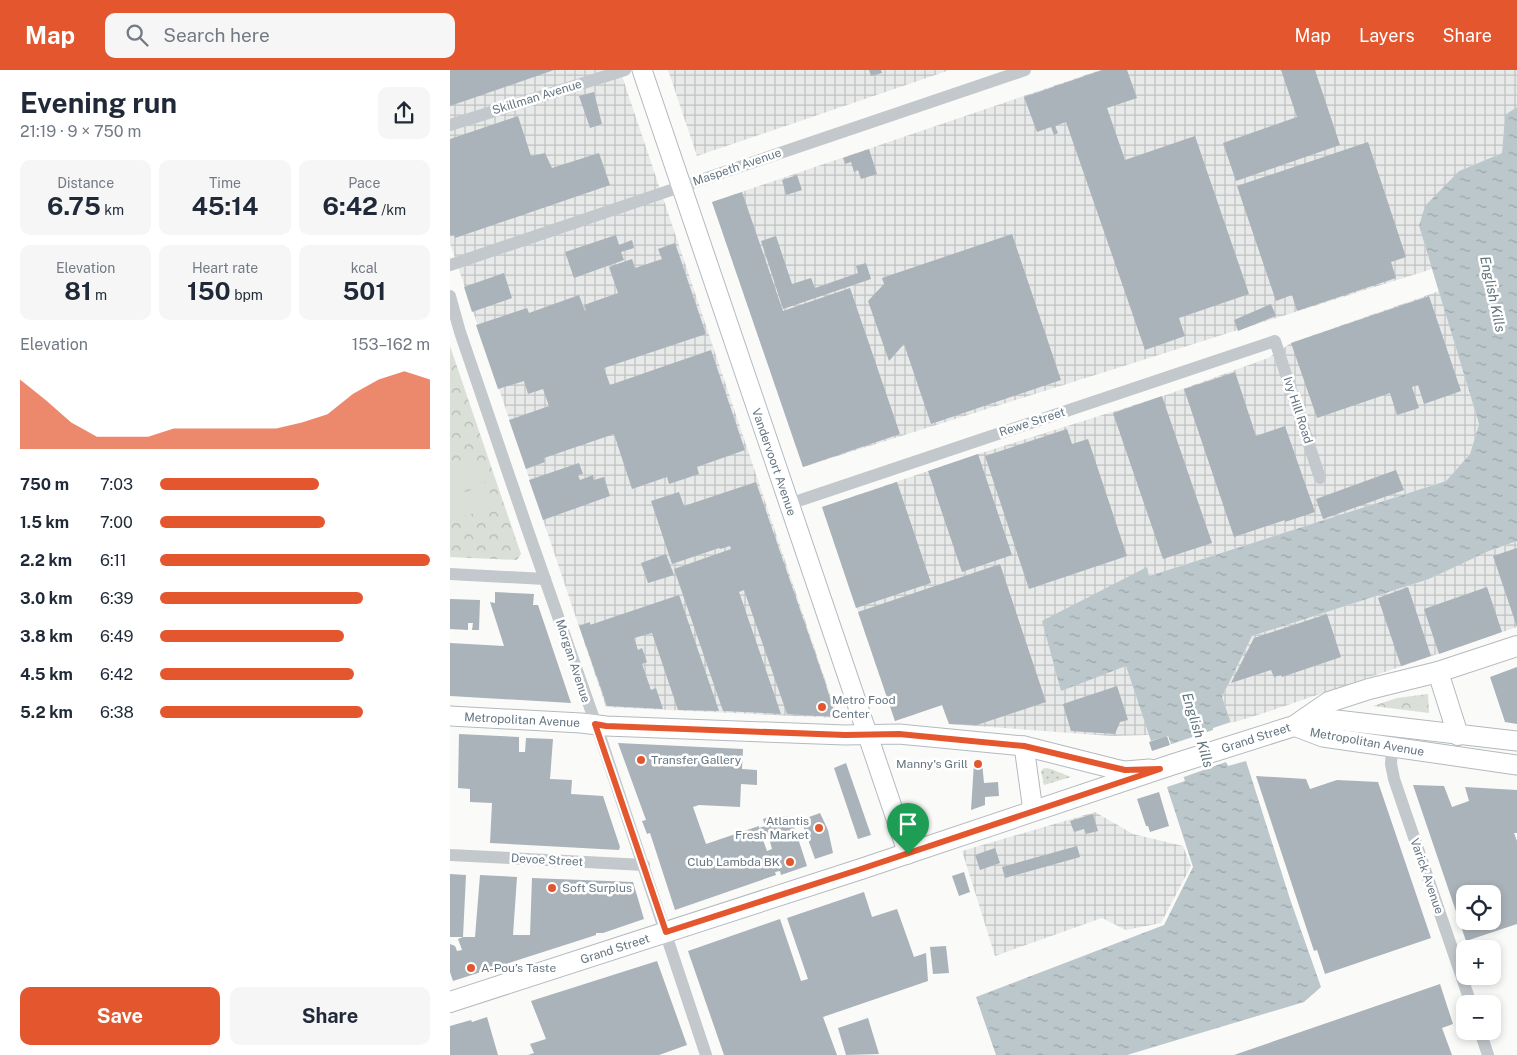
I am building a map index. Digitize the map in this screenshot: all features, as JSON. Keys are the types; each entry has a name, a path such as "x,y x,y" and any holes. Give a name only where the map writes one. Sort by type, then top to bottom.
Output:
{"main road":[{"name":"Vandervoort Avenue","path":"642,70 908,854"},
{"name":"Grand Street","path":"450,1002 908,854 1294,726 1329,702 1369,689 1438,672 1517,646"},
{"path":"1438,672 1458,735"},
{"name":"Metropolitan Avenue","path":"450,716 606,726 845,735 894,734 1024,746 1115,769 1160,769"},
{"name":"Metropolitan Avenue","path":"1294,726 1312,720 1328,719 1517,741"},
{"name":"Metropolitan Avenue","path":"1294,726 1323,737 1517,765"},
{"path":"1392,747 1398,739 1405,737 1489,747 1517,747"},
{"path":"1024,746 1033,811"}],"street":[{"name":"Skillman Avenue","path":"450,125 625,70"},
{"name":"Maspeth Avenue","path":"450,265 1025,70"},
{"name":"Morgan Avenue","path":"450,296 463,342 644,865 706,1055"},
{"name":"Rewe Street","path":"789,504 1275,341"},
{"name":"Ivy Hill Road","path":"1275,341 1320,478"},
{"path":"450,574 544,579"},
{"name":"Varick Avenue","path":"1392,747 1391,764 1394,779 1468,995"},
{"name":"Devoe Street","path":"450,855 644,865"},
{"path":"1483,1040 1488,1055"}],"shaded area":[{"path":"450,70 620,70 838,718 606,707 450,243"},
{"path":"668,70 950,70 697,156"},
{"path":"1100,70 1517,70 1517,107 1505,116 1502,153 1459,171 1419,226 1432,269 803,467 712,202"},
{"path":"1439,291 1479,424 1470,454 1446,481 1149,576 1147,568 1126,665 1149,735 1112,736 949,724 942,705 895,721 822,507 978,454 1163,396 1268,358 1291,343"},
{"path":"1517,541 1517,627 1231,723 1222,697 1252,636 1429,579 1489,551"},
{"path":"1095,812 1133,834 1183,846 1191,866 1161,923 1126,930 1102,918 995,956 962,851"}],"green space":[{"path":"450,346 521,554 517,560 450,557"},
{"path":"479,461 486,482 450,494 450,471"},
{"path":"487,485 495,506 453,520 450,512 450,497"},
{"path":"1428,694 1429,713 1373,706 1397,698"},
{"path":"1044,768 1071,777 1044,785 1041,771"}],"water":[{"name":"English Kills","path":"1517,107 1517,541 1489,551 1429,579 1252,636 1222,697 1231,723 1215,729 1228,766 1246,761 1290,899 1321,987 1304,1002 1127,1055 996,1055 976,997 1164,925 1193,867 1167,787 1185,781 1168,736 1151,741 1126,666 1061,691 1042,621 1147,567 1149,576 1446,481 1470,454 1479,424 1419,226 1425,206 1459,171 1502,153 1505,115"}],"pier":[{"path":"1231,722 1232,725 1218,731 1230,763 1227,764 1226,762 1181,778 1169,745"}],"building":[{"path":"450,70 554,70 450,106"},
{"path":"869,70 881,70 882,73 871,76"},
{"path":"1102,70 1127,70 1137,98 1107,108 1125,160 1195,136 1249,294 1179,318 1185,336 1145,350 1066,122 1055,126 1058,133 1054,135 1051,127 1037,132 1024,97"},
{"path":"1281,70 1315,70 1340,145 1236,181 1223,143 1297,117"},
{"path":"594,92 602,124 590,128 579,96"},
{"path":"518,116 531,156 545,153 552,168 599,153 610,185 455,238 454,235 450,236 450,139"},
{"path":"1368,142 1406,257 1391,262 1396,278 1297,311 1292,295 1276,301 1237,186"},
{"path":"869,149 877,174 861,179 858,170 854,172 851,162 845,164 843,158"},
{"path":"797,175 802,190 786,195 782,180"},
{"path":"742,192 783,311 850,288 900,434 803,467 712,202"},
{"path":"1012,234 1061,380 931,424 904,344 889,361 868,301 884,284 882,278"},
{"path":"616,235 619,245 632,240 634,248 621,252 624,260 574,278 565,252"},
{"path":"776,236 792,284 811,278 815,288 858,273 856,266 866,263 871,279 783,309 761,241"},
{"path":"675,243 706,334 604,368 610,385 711,350 745,450 697,467 699,474 669,484 667,477 632,489 614,434 544,458 545,462 526,469 509,420 549,406 543,389 528,394 524,381 498,389 476,325 527,308 529,313 579,295 585,311 584,305 618,293 609,267 632,259 635,268 662,259 658,249"},
{"path":"504,273 512,298 472,312 464,287"},
{"path":"1429,296 1461,391 1424,404 1418,385 1412,387 1419,408 1397,415 1390,393 1317,418 1291,343"},
{"path":"1271,304 1276,316 1238,331 1234,320"},
{"path":"1235,372 1256,436 1285,426 1315,512 1234,537 1184,389"},
{"path":"1162,396 1212,543 1163,559 1113,413"},
{"path":"1067,429 1072,444 1088,439 1127,556 1029,589 985,456"},
{"path":"978,454 1012,555 962,572 928,471"},
{"path":"579,463 583,474 578,475 580,480 593,475 594,480 604,477 610,496 543,520 529,480"},
{"path":"1396,470 1404,490 1323,519 1316,499"},
{"path":"756,482 836,717 787,714 744,590 739,592 781,714 723,711 674,569 731,549 730,546 672,564 651,501 679,492 684,506"},
{"path":"897,482 931,583 856,608 822,507"},
{"path":"1517,548 1517,627 1493,556"},
{"path":"666,554 674,575 648,583 641,563"},
{"path":"1000,564 1046,702 977,725 949,724 942,705 895,721 858,612"},
{"path":"1408,587 1431,656 1401,666 1378,598"},
{"path":"1487,587 1502,632 1439,654 1424,609"},
{"path":"495,592 534,594 533,605 538,605 571,703 450,696 450,643 504,646 490,602 495,603"},
{"path":"679,595 719,711 678,710 652,633 634,638 638,650 642,648 647,662 642,664 651,690 656,688 663,709 607,706 579,626 590,622 590,625"},
{"path":"450,599 480,600 479,630 472,630 473,623 468,623 468,630 450,629"},
{"path":"1327,614 1341,657 1282,677 1281,675 1274,677 1271,670 1231,683 1254,638"},
{"path":"1517,667 1517,724 1505,722 1490,677"},
{"path":"1117,686 1128,720 1120,722 1115,734 1071,731 1063,704"},
{"path":"459,734 519,737 519,752 525,752 526,738 553,739 550,779 572,780 571,794 603,796 620,847 619,850 490,843 492,803 470,802 470,789 458,788"},
{"path":"1167,736 1170,745 1152,751 1149,742"},
{"path":"618,743 743,749 742,769 757,770 757,785 741,784 740,807 699,805 693,807 706,844 759,826 759,828 765,826 763,819 772,816 791,817 807,866 781,875 780,871 775,872 776,875 675,910 650,833 647,834 642,821 646,820","holes":["769,838 772,849 767,851 763,840"]},
{"path":"982,762 984,783 998,782 999,796 985,797 985,805 971,810 974,763"},
{"path":"846,763 871,835 858,839 834,768"},
{"path":"1256,776 1306,779 1310,789 1337,780 1378,782 1431,938 1325,974 1317,950 1314,951"},
{"path":"1413,785 1444,786 1452,807 1469,801 1465,787 1517,790 1517,833 1514,833 1517,841 1517,924 1501,929 1501,885 1456,885 1456,912"},
{"path":"1159,792 1169,826 1150,832 1148,826 1146,826 1137,799"},
{"path":"820,813 828,830 833,853 815,859 801,820"},
{"path":"1093,814 1098,831 1086,834 1084,829 1074,832 1070,821"},
{"path":"1077,846 1080,857 1005,878 1002,867"},
{"path":"995,848 1000,863 980,870 975,855"},
{"path":"964,872 970,892 959,896 952,876"},
{"path":"450,874 466,875 463,937 450,937"},
{"path":"480,875 517,877 513,935 530,935 532,878 633,882 644,919 603,933 596,933 596,935 453,981 450,972 450,944 455,946 457,951 462,950 458,939 475,937"},
{"path":"864,892 872,917 897,909 914,957 926,953 928,981 823,1017 837,1055 724,1055 688,951 780,919 801,981 808,979 787,918"},
{"path":"1462,930 1499,930 1466,940"},
{"path":"946,946 949,973 933,974 930,947"},
{"path":"657,961 687,1045 659,1055 528,1055 534,1053 530,1044 546,1039 531,1001"},
{"path":"1440,984 1453,1024 1442,1028 1452,1055 1234,1055"},
{"path":"487,1017 498,1055 450,1055 450,1026"},
{"path":"868,1018 879,1054 846,1055 838,1028"}],"place":[{"name":"Metro Food Center","path":"822,707"},
{"name":"Transfer Gallery","path":"641,760"},
{"name":"Manny's Grill","path":"978,764"},
{"name":"Atlantis Fresh Market","path":"819,828"},
{"name":"Club Lambda BK","path":"790,862"},
{"name":"Soft Surplus","path":"552,888"},
{"name":"A-Pou’s Taste","path":"471,968"}],"route":[{"path":"595,724 606,726 845,735 889,733 1024,746 1115,769 1160,769 908,854 666,932 595,724"}]}
